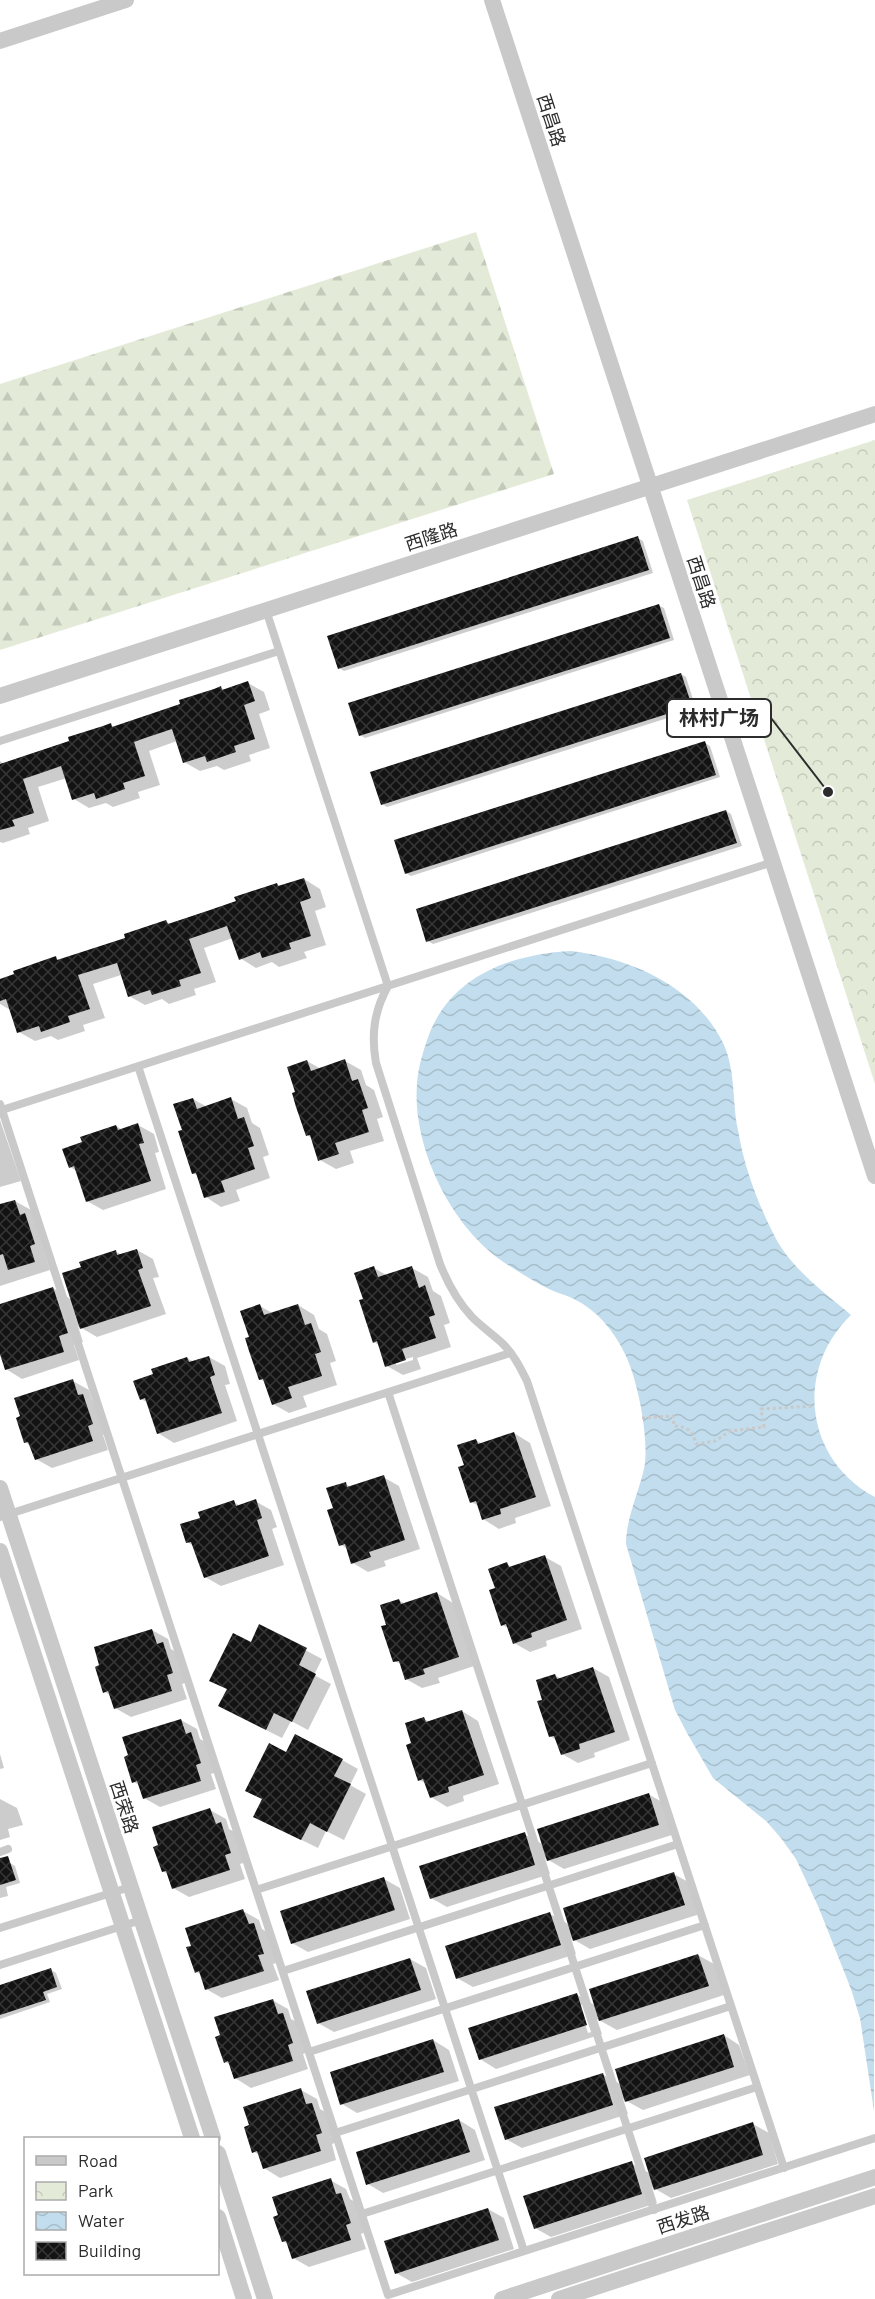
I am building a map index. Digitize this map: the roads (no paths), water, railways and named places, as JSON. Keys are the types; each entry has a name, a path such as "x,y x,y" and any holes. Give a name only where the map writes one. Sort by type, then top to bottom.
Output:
{"street":[{"path":"0,41 126,0"},
{"name":"西昌路","path":"492,0 875,1176"},
{"name":"西隆路","path":"0,696 875,414"},
{"name":"西荣路","path":"0,1488 4,1515 212,2137"},
{"path":"0,1551 191,2137"},
{"path":"219,2156 265,2299"},
{"name":"西发路","path":"502,2299 875,2177"},
{"name":"西发路","path":"559,2299 875,2196"},
{"path":"219,2220 244,2299"}],"lane":[{"path":"266,610 388,986 374,1023 376,1063 440,1264 449,1286 462,1306 517,1361 527,1381 784,2168"},
{"path":"0,741 279,651"},
{"path":"773,862 138,1066 1,1107 388,2295 875,2138"},
{"path":"138,1066 524,2251"},
{"path":"4,1515 510,1353"},
{"path":"388,1392 654,2210"},
{"path":"256,1890 652,1763"},
{"path":"283,1971 678,1844"},
{"path":"0,1928 130,1887"},
{"path":"0,1965 141,1920"},
{"path":"309,2052 705,1925"},
{"path":"335,2133 731,2006"},
{"path":"362,2214 757,2087"}],"water":[{"path":"571,951 616,960 660,979 697,1007 712,1025 728,1056 736,1119 752,1185 775,1237 799,1270 851,1315 833,1337 821,1361 815,1387 815,1413 822,1438 834,1461 852,1481 875,1497 874,2111 860,2018 818,1906 796,1859 766,1821 713,1778 675,1710 626,1544 630,1516 644,1469 645,1443 638,1395 625,1354 616,1337 591,1309 549,1289 502,1261 466,1227 451,1206 439,1183 428,1158 421,1133 417,1108 420,1064 430,1032 454,995 488,971 508,963 528,957"}],"place":[{"name":"林村广场","path":"828,792"}]}
